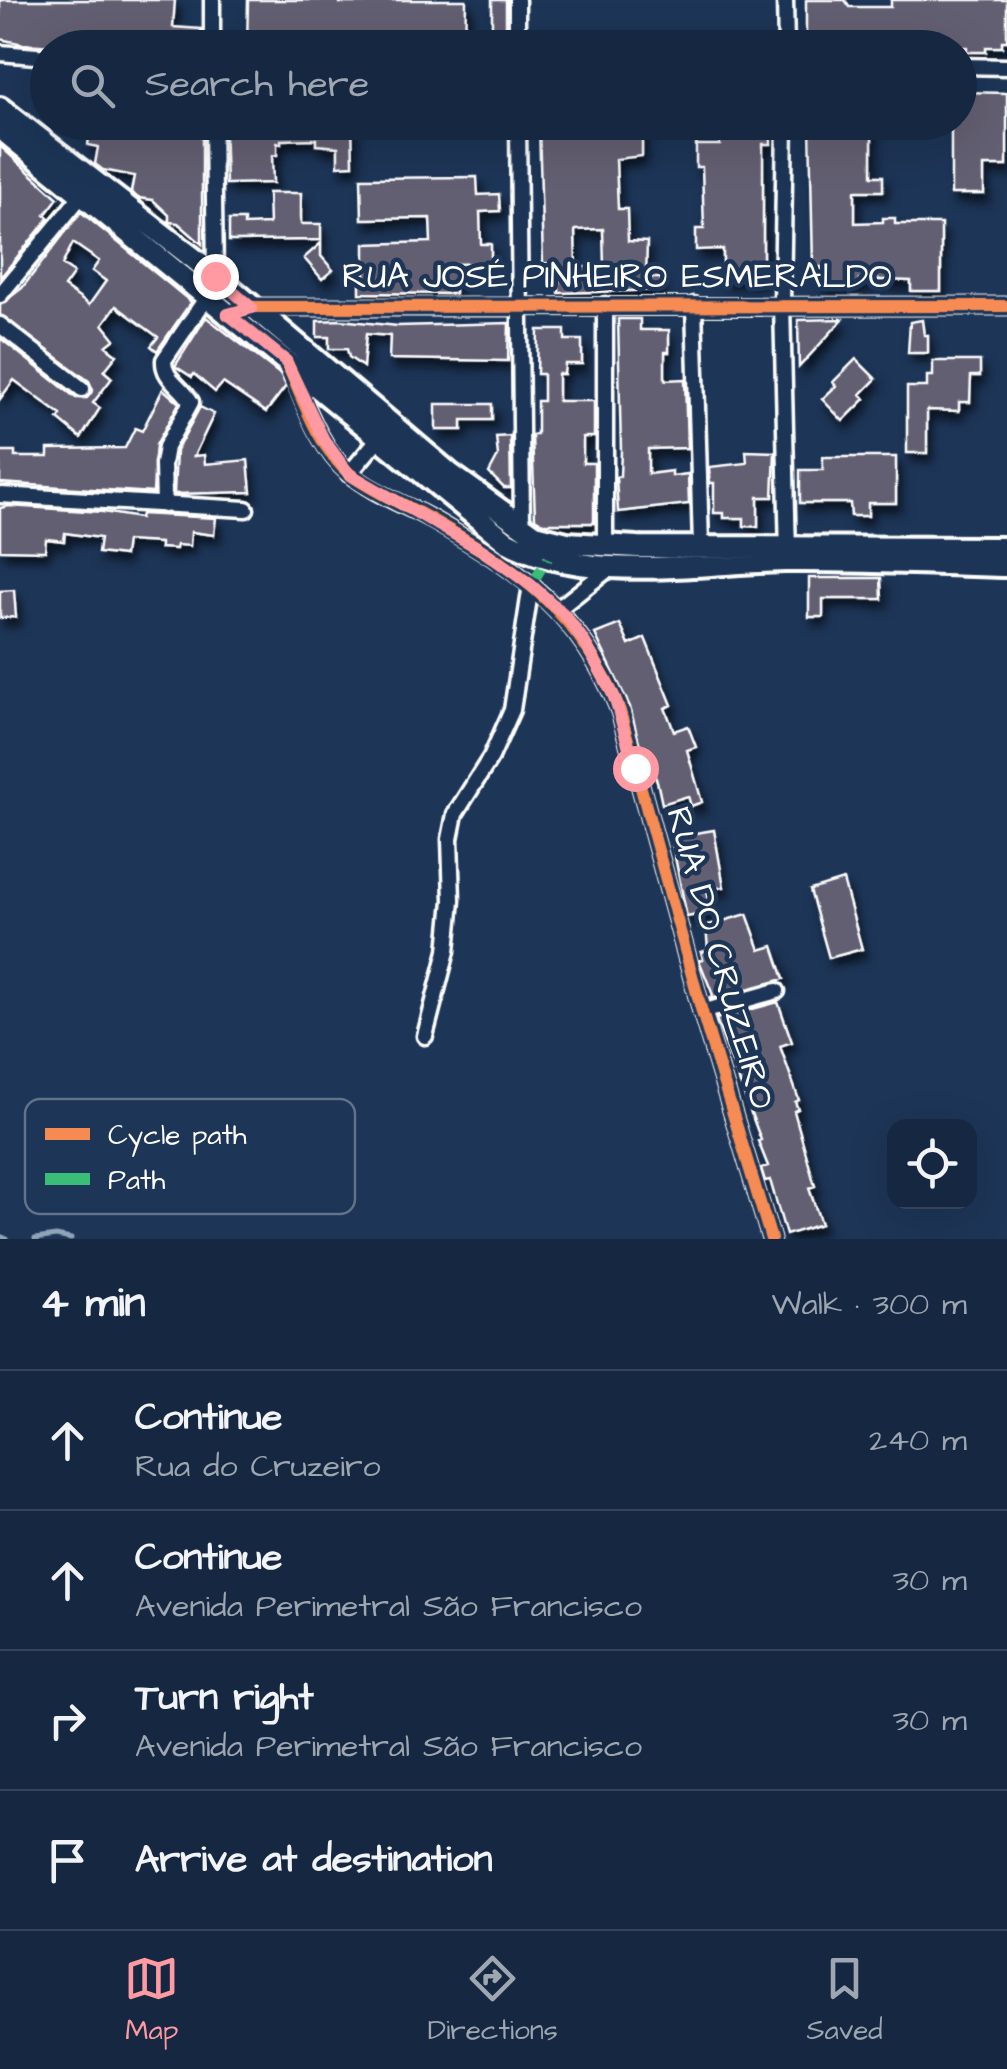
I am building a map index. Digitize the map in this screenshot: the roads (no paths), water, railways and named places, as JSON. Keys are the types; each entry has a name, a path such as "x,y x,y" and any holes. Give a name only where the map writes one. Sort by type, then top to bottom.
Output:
{"main road":[{"path":"0,108 30,131"},
{"path":"0,128 506,542 548,558 611,567 788,554 1007,548"},
{"path":"41,140 215,276 436,463 522,526 550,540 1007,566"}],"street":[{"path":"212,0 212,30"},
{"path":"517,30 518,0"},
{"path":"785,0 786,30"},
{"path":"0,53 30,56"},
{"path":"977,66 1007,67"},
{"path":"213,140 215,276"},
{"path":"518,140 522,526"},
{"path":"785,140 782,304 788,554"},
{"path":"0,295 81,196"},
{"path":"164,505 166,447 190,402 184,390 168,377 164,360 207,297"},
{"path":"694,304 701,546"},
{"path":"604,306 605,544"},
{"name":"RUA JOSÉ PINHEIRO ESMERALDO","path":"228,314 252,308 1007,306"},
{"path":"0,325 82,389"},
{"name":"RUA DO CRUZEIRO","path":"286,361 324,440 349,474 482,550 558,609 584,641 620,710 702,1012 771,1239"},
{"path":"349,474 379,438"},
{"path":"0,495 246,508"},
{"path":"558,609 611,567"},
{"path":"426,1036 447,951 452,900 450,840 455,814 491,757 512,710 531,585"},
{"path":"702,1012 777,991"}],"waterway":[{"path":"0,1236 7,1239"},
{"path":"35,1239 71,1239"}]}
